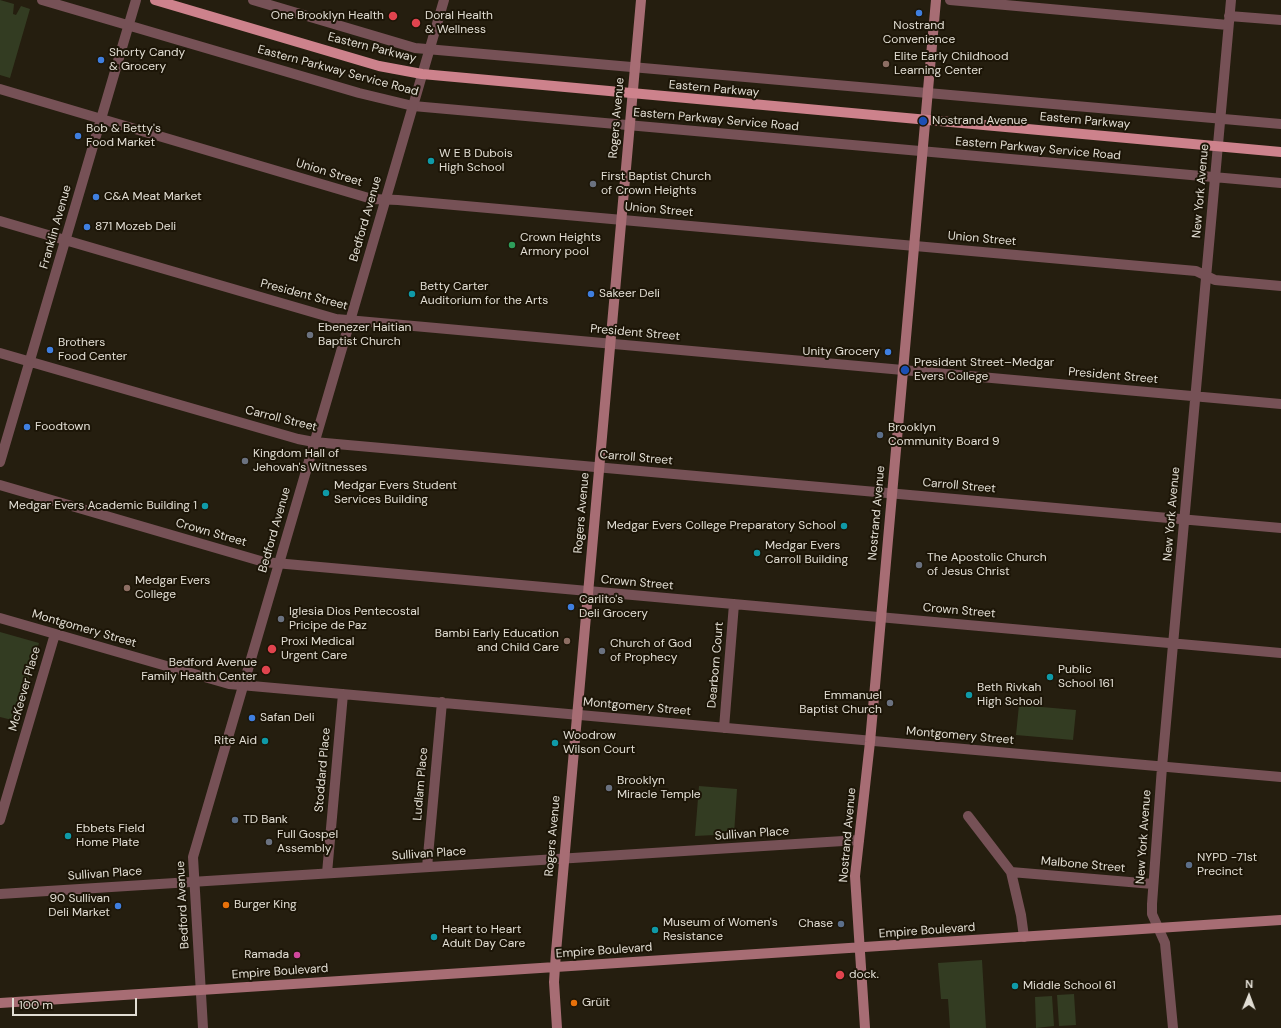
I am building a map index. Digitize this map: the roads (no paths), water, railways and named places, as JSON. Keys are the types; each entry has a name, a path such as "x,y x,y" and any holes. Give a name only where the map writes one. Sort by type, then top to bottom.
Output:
{"main road":[{"name":"Eastern Parkway","path":"155,0 379,66 422,74 1281,152"},
{"name":"Rogers Avenue","path":"557,1028 554,982 555,968 641,0"},
{"name":"Nostrand Avenue","path":"865,1028 855,876 870,742 936,0"},
{"name":"Empire Boulevard","path":"0,1003 1281,920"}],"street":[{"name":"Eastern Parkway Service Road","path":"42,0 359,93 413,106 1281,183"},
{"name":"Franklin Avenue","path":"0,462 136,0"},
{"path":"253,0 415,48 635,66 1281,124"},
{"name":"Bedford Avenue","path":"203,1028 193,881 193,857 444,0"},
{"path":"950,0 1229,20 1281,20"},
{"name":"New York Avenue","path":"1173,1028 1165,943 1152,914 1153,884 1162,767 1231,0"},
{"name":"Union Street","path":"0,89 372,199 1196,271 1215,280 1281,286"},
{"name":"President Street","path":"0,221 336,319 1281,404"},
{"name":"Carroll Street","path":"0,353 298,439 314,442 1281,528"},
{"name":"Crown Street","path":"0,485 264,562 278,564 1281,653"},
{"name":"Dearborn Court","path":"724,728 734,604"},
{"name":"Montgomery Street","path":"0,618 229,684 442,702 870,742 1281,777"},
{"name":"McKeever Place","path":"0,820 55,634"},
{"name":"Stoddard Place","path":"327,873 343,694"},
{"name":"Ludlam Place","path":"427,867 442,702"},
{"path":"968,816 1011,872 1024,937"},
{"name":"Sullivan Place","path":"0,894 859,840"},
{"name":"Malbone Street","path":"1011,872 1153,884"}],"place":[{"name":"Nostrand Convenience","path":"919,13"},
{"name":"One Brooklyn Health","path":"393,16"},
{"name":"Doral Health & Wellness","path":"416,23"},
{"name":"Shorty Candy & Grocery","path":"101,60"},
{"name":"Elite Early Childhood Learning Center","path":"886,64"},
{"name":"Nostrand Avenue","path":"923,121"},
{"name":"Bob & Betty's Food Market","path":"78,136"},
{"name":"W E B Dubois High School","path":"431,161"},
{"name":"First Baptist Church of Crown Heights","path":"593,184"},
{"name":"C&A Meat Market","path":"96,197"},
{"name":"871 Mozeb Deli","path":"87,227"},
{"name":"Crown Heights Armory pool","path":"512,245"},
{"name":"Betty Carter Auditorium for the Arts","path":"412,294"},
{"name":"Sakeer Deli","path":"591,294"},
{"name":"Ebenezer Haitian Baptist Church","path":"310,335"},
{"name":"Brothers Food Center","path":"50,350"},
{"name":"Unity Grocery","path":"888,352"},
{"name":"President Street–Medgar Evers College","path":"905,370"},
{"name":"Foodtown","path":"27,427"},
{"name":"Brooklyn Community Board 9","path":"880,435"},
{"name":"Kingdom Hall of Jehovah's Witnesses","path":"245,461"},
{"name":"Medgar Evers Student Services Building","path":"326,493"},
{"name":"Medgar Evers Academic Building 1","path":"205,506"},
{"name":"Medgar Evers College Preparatory School","path":"844,526"},
{"name":"Medgar Evers Carroll Building","path":"757,553"},
{"name":"The Apostolic Church of Jesus Christ","path":"919,565"},
{"name":"Medgar Evers College","path":"127,588"},
{"name":"Carlito's Deli Grocery","path":"571,607"},
{"name":"Iglesia Dios Pentecostal Pricipe de Paz","path":"281,619"},
{"name":"Bambi Early Education and Child Care","path":"567,641"},
{"name":"Proxi Medical Urgent Care","path":"272,649"},
{"name":"Church of God of Prophecy","path":"602,651"},
{"name":"Bedford Avenue Family Health Center","path":"266,670"},
{"name":"Public School 161","path":"1050,677"},
{"name":"Beth Rivkah High School","path":"969,695"},
{"name":"Emmanuel Baptist Church","path":"890,703"},
{"name":"Safan Deli","path":"252,718"},
{"name":"Rite Aid","path":"265,741"},
{"name":"Woodrow Wilson Court","path":"555,743"},
{"name":"Brooklyn Miracle Temple","path":"609,788"},
{"name":"TD Bank","path":"235,820"},
{"name":"Ebbets Field Home Plate","path":"68,836"},
{"name":"Full Gospel Assembly","path":"269,842"},
{"name":"NYPD -71st Precinct","path":"1189,865"},
{"name":"Burger King","path":"226,905"},
{"name":"90 Sullivan Deli Market","path":"118,906"},
{"name":"Chase","path":"841,924"},
{"name":"Museum of Women's Resistance","path":"655,930"},
{"name":"Heart to Heart Adult Day Care","path":"434,937"},
{"name":"Ramada","path":"297,955"},
{"name":"dock.","path":"840,975"},
{"name":"Middle School 61","path":"1015,986"},
{"name":"Grüit","path":"574,1003"}]}
